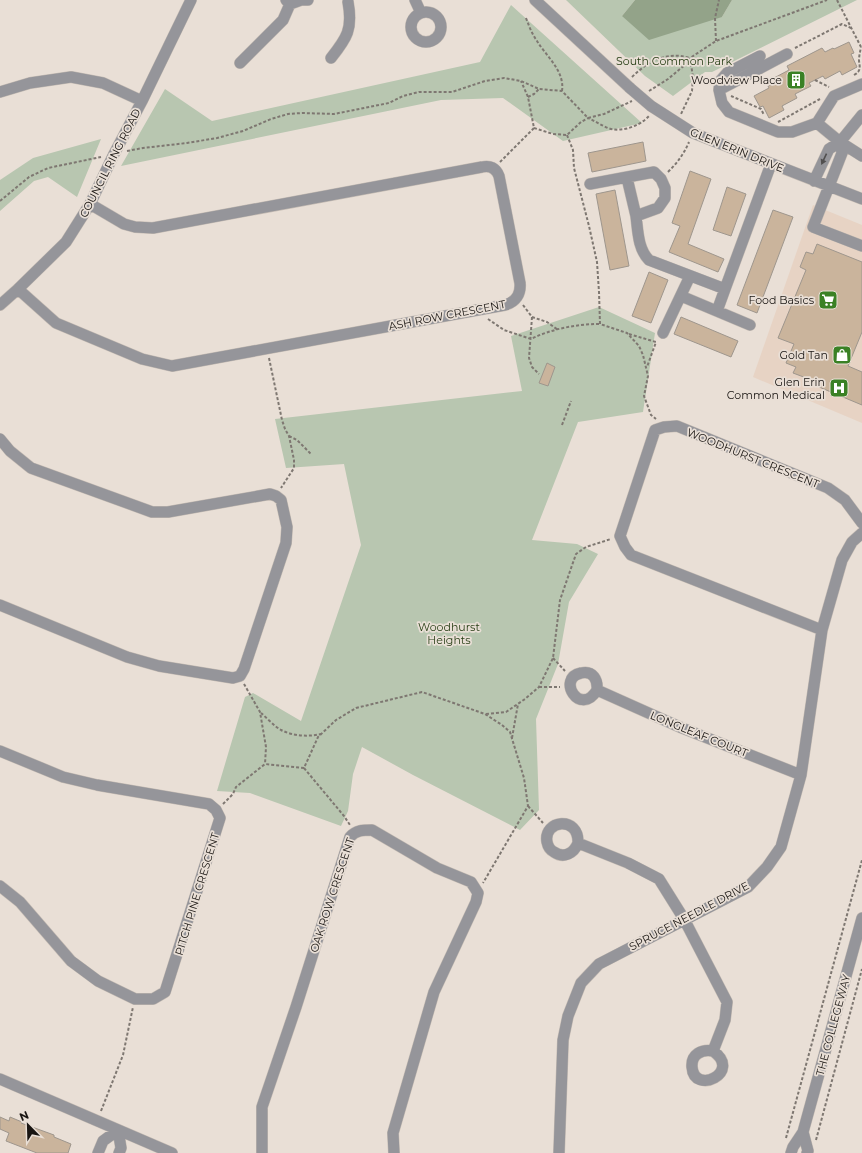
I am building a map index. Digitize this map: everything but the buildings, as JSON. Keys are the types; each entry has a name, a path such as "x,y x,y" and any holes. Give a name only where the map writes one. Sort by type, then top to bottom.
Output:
{"street":[{"name":"COUNCIL RING ROAD","path":"0,305 66,242 90,204 191,0"},
{"path":"240,63 283,20 288,2 308,0"},
{"path":"415,0 421,12"},
{"name":"GLEN ERIN DRIVE","path":"535,0 627,86 653,108 693,133 862,199"},
{"path":"331,58 344,42 349,28 350,16 347,1"},
{"path":"719,90 787,54"},
{"path":"760,56 727,73 720,81 719,90 722,103 729,112 778,132 792,132 817,123 834,96 862,84"},
{"path":"0,92 30,83 71,77 103,83 142,101"},
{"path":"814,181 829,148 840,142 862,115"},
{"path":"817,123 840,142 862,156"},
{"path":"840,142 842,154 813,227 862,246"},
{"path":"717,311 771,164"},
{"path":"90,204 124,224 135,227 153,228 482,166 489,166 494,169"},
{"name":"ASH ROW CRESCENT","path":"18,289 56,323 142,359 172,366 508,304 517,298 520,292 520,283 499,176 494,169"},
{"path":"590,184 654,172 662,179 665,188 665,198 658,208 636,216"},
{"path":"627,178 636,216 640,247 644,255 649,260 725,289"},
{"path":"663,333 690,276"},
{"path":"681,296 750,325"},
{"name":"WOODHURST CRESCENT","path":"664,427 677,426 828,488 845,500 862,524"},
{"path":"664,427 655,430 620,536 625,548 631,554 822,630"},
{"path":"0,439 10,451 31,468 152,512 168,512 270,494 281,500 287,527 286,543 244,669 240,676 233,678 159,666 133,659 0,605"},
{"name":"SPRUCE NEEDLE DRIVE","path":"559,1153 563,1040 568,1016 581,983 599,964 748,887 767,867 781,846 801,775 822,630 842,560 852,542 862,534"},
{"path":"582,672 589,673 598,683 597,690 590,698 584,700 579,699 574,696 571,691 571,680 575,675 582,672"},
{"name":"LONGLEAF COURT","path":"597,690 682,728 801,775"},
{"path":"0,751 63,777 96,785 209,804 216,810"},
{"name":"PITCH PINE CRESCENT","path":"0,886 20,902 71,961 98,981 135,999 153,999 165,992 220,818 216,810"},
{"path":"559,824 570,825 577,832 578,842 576,848 567,855 556,854 548,846 547,834 550,829 559,824"},
{"name":"OAK ROW CRESCENT","path":"262,1153 262,1107 296,1007 350,837 354,832 372,830 437,868 471,882 478,893"},
{"path":"578,842 659,878 684,919 727,1002 725,1020 713,1051"},
{"path":"394,1153 393,1133 434,992 476,902 478,893"},
{"name":"THE COLLEGEWAY","path":"791,1153 793,1147 803,1132 862,918"},
{"path":"0,1080 172,1153"},
{"path":"98,1153 103,1141 118,1130"},
{"path":"118,1130 121,1148 119,1153"},
{"name":"THE COLLEGEWAY","path":"803,1132 808,1151 811,1149"}],"path":[{"path":"716,41 715,18 719,0"},
{"path":"645,93 668,79 686,64 690,58 716,41 827,0"},
{"path":"837,0 861,47 859,72 852,76"},
{"path":"526,18 536,41 559,73 563,85 562,91"},
{"path":"787,54 797,47 842,24 851,28"},
{"path":"627,86 647,64 659,58 672,56 683,56 690,58"},
{"path":"676,122 686,106 692,91 693,77 690,58"},
{"path":"0,201 29,177 48,168 143,148 217,138 243,131 271,119 288,114 334,114 389,103 403,96 419,92 452,92 485,81 504,78 521,81 539,89 562,91 588,118 610,129 627,128 636,125 644,120 653,108"},
{"path":"815,80 832,88"},
{"path":"521,81 528,97 534,128"},
{"path":"528,97 539,89"},
{"path":"719,90 761,109 765,117"},
{"path":"777,122 822,97"},
{"path":"534,128 553,134 568,135 581,122 588,118 604,114 634,100"},
{"path":"494,169 534,128"},
{"path":"662,179 677,164 693,133"},
{"path":"568,135 573,150 574,168 597,262 600,292 600,324"},
{"path":"517,298 532,317 547,322 558,330"},
{"path":"475,311 504,330 531,340 543,334 558,330 587,324 600,324 656,342 646,368"},
{"path":"532,317 529,358 532,367 539,374"},
{"path":"627,333 639,346 643,355 648,376 644,396 651,415 664,427"},
{"path":"267,349 284,429 289,436 294,460 294,468 276,496"},
{"path":"562,425 571,401"},
{"path":"289,436 297,440 311,454"},
{"path":"485,714 506,712 539,687 553,658 560,600 576,554 586,547 620,536"},
{"path":"539,687 561,687 571,680 567,673 553,658"},
{"path":"240,676 260,712 280,730 300,736 322,734"},
{"path":"304,768 318,737 336,720 356,708 422,692 485,714 510,732 524,778 528,806 550,829"},
{"path":"512,739 518,704"},
{"path":"260,712 266,747 265,764"},
{"path":"216,810 233,794 236,787 265,764 304,768 344,816 354,832"},
{"path":"478,893 528,806"},
{"path":"786,1138 862,860"},
{"path":"811,1149 862,970"},
{"path":"101,1111 123,1055 135,999"}],"shaded area":[{"path":"813,205 862,225 862,423 753,377"}],"green space":[{"name":"South Common Park","path":"566,0 635,0 622,16 722,17 732,0 857,0 712,72 705,72 673,96 645,76"},
{"path":"635,0 732,0 722,17 649,40 622,16"},
{"path":"511,5 642,123 563,141 503,98 441,100 121,166 165,89 212,121 480,62"},
{"path":"101,139 77,197 48,177 34,181 0,211 0,180 33,158"},
{"name":"Woodhurst Heights","path":"599,307 655,333 643,412 578,422 532,540 577,544 598,554 569,602 558,664 536,719 539,810 520,830 362,747 353,774 348,811 341,826 250,793 217,791 245,697 253,693 301,721 361,545 344,464 286,468 275,419 522,391 511,336"}],"place":[{"name":"Woodview Place","path":"796,80"},
{"name":"Food Basics","path":"828,300"},
{"name":"Gold Tan","path":"842,355"},
{"name":"Glen Erin Common Medical","path":"839,388"}]}
